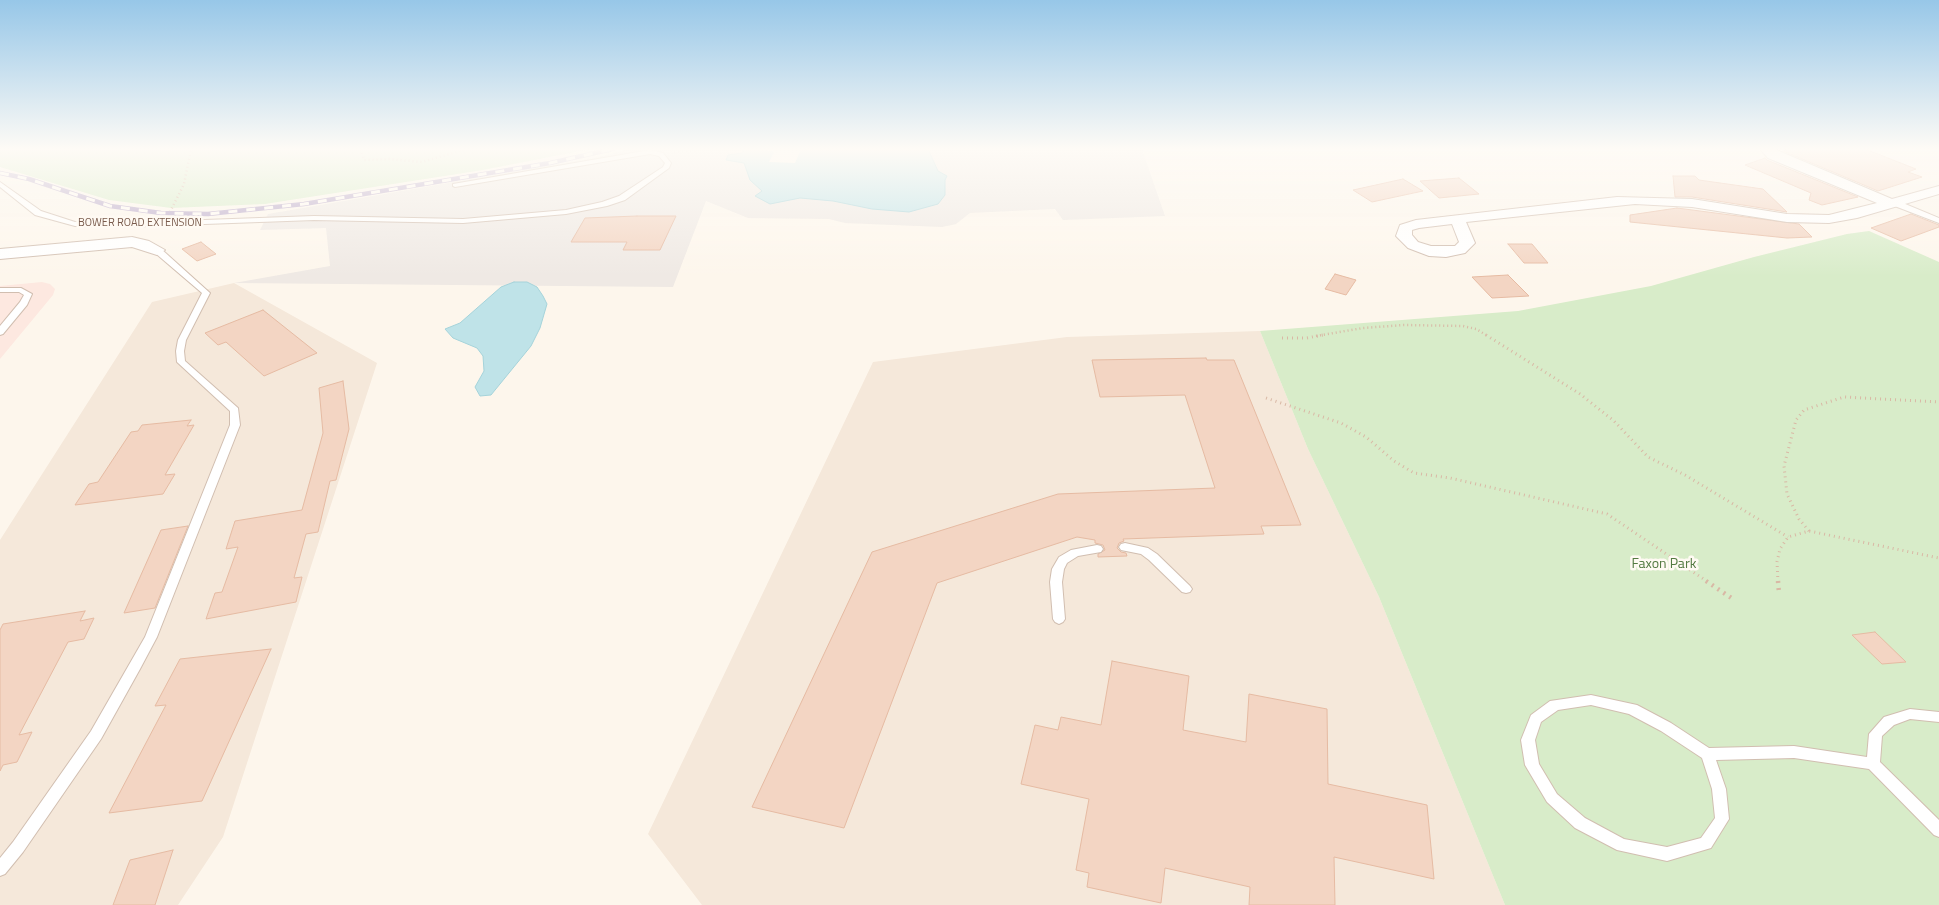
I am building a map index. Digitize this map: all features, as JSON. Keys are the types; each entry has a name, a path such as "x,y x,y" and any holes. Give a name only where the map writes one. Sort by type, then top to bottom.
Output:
{"street":[{"path":"1864,191 1893,203"},
{"path":"1457,219 1467,243 1463,249 1450,252 1429,251 1406,240 1404,230 1416,224 1457,219 1647,200 1703,204 1786,218 1820,220 1845,217 1935,191"},
{"name":"BOWER ROAD EXTENSION","path":"0,254 132,242 144,244 158,250"}],"lane":[{"name":"BOWER ROAD EXTENSION","path":"9,191 38,213 75,224 123,225 230,223 314,218 462,221 578,211 622,198 632,191"},
{"path":"1893,203 1939,221"},
{"path":"0,869 18,847 96,734 136,666 151,637 235,425 235,410 181,362 182,340 206,293 158,250"},
{"path":"0,290 21,290 28,294 24,303 0,332"},
{"path":"1125,547 1144,551 1153,557 1186,590"},
{"path":"1059,619 1056,582 1058,569 1063,560 1075,553 1096,549"},
{"path":"1707,754 1719,789 1722,819 1706,843 1667,854 1622,845 1580,824 1552,798 1532,765 1528,740 1536,719 1556,705 1591,700 1632,709 1666,727 1707,754 1794,752 1873,764 1939,830"},
{"path":"1873,764 1876,734 1889,721 1910,714 1939,717"}],"path":[{"path":"175,199 180,191"},
{"path":"1282,338 1307,338 1363,328 1404,325 1476,328 1580,394 1614,420 1648,457 1685,475 1788,537"},
{"path":"1808,531 1799,519 1787,494 1784,466 1796,420 1804,410 1844,397 1939,402"},
{"path":"1266,398 1341,422 1366,437 1394,461 1414,473 1460,480 1607,514 1732,599"},
{"path":"1779,593 1776,562 1788,537 1808,531 1939,558"}],"shaded area":[{"path":"400,191 1156,191 1165,216 1063,220 1055,209 970,213 956,224 942,227 845,223 829,219 748,218 706,201 673,287 234,283 330,266 326,228 260,230 268,214"},
{"path":"42,282 50,284 55,289 53,295 0,359 0,286"},
{"path":"234,283 377,363 223,837 178,905 0,905 0,540 152,302"},
{"path":"1260,331 1308,449 1379,597 1505,905 702,905 648,834 873,362 1067,337"}],"green space":[{"path":"80,191 347,191 265,204 171,208 109,200"},
{"name":"Faxon Park","path":"1869,231 1939,262 1939,905 1505,905 1379,597 1308,449 1260,331 1518,311 1651,286 1754,257 1847,234"}],"water":[{"path":"762,191 945,191 945,195 938,204 909,212 872,209 833,201 800,198 770,204 755,196"},
{"path":"514,282 527,282 537,287 543,296 547,304 540,328 531,346 491,395 480,396 475,387 484,371 483,356 477,348 453,338 445,329 460,323 501,287"}],"building":[{"path":"1355,191 1422,191 1372,202"},
{"path":"1431,191 1476,191 1479,194 1439,198"},
{"path":"1674,191 1765,191 1787,212 1692,197 1675,197"},
{"path":"1807,191 1844,191 1858,197 1822,205 1809,200 1811,193"},
{"path":"1677,208 1799,224 1812,237 1787,238 1630,222 1630,215"},
{"path":"1911,214 1939,225 1939,227 1901,241 1871,228"},
{"path":"676,216 660,250 623,250 627,242 571,242 585,218"},
{"path":"201,242 216,254 197,261 182,249"},
{"path":"1508,244 1532,244 1548,263 1524,263"},
{"path":"1335,274 1356,280 1346,295 1325,289"},
{"path":"1508,275 1529,296 1492,298 1472,277"},
{"path":"263,310 317,353 264,376 226,342 218,345 205,333"},
{"path":"1206,358 1207,360 1234,360 1301,525 1261,526 1264,534 1123,539 1124,541 1119,543 1117,548 1121,552 1126,553 1127,556 1098,557 1098,554 1105,550 1103,545 1095,543 1095,540 1077,537 937,583 844,828 752,807 872,552 1058,494 1215,488 1185,395 1100,397 1092,360"},
{"path":"343,381 349,429 336,480 330,481 318,532 306,534 294,578 302,577 296,602 206,619 215,593 222,592 238,547 226,549 235,521 302,510 323,433 319,388"},
{"path":"191,420 187,426 194,425 165,475 175,474 163,494 75,505 89,484 98,482 131,432 138,431 142,425"},
{"path":"188,526 155,608 124,613 161,530"},
{"path":"85,611 80,621 94,618 84,639 68,642 19,735 32,732 17,762 3,765 0,771 0,630 3,624"},
{"path":"1875,632 1906,662 1882,664 1852,635"},
{"path":"271,649 202,801 109,813 166,705 155,706 180,659"},
{"path":"1112,661 1189,676 1183,730 1246,742 1249,694 1327,709 1328,784 1427,805 1434,879 1334,857 1335,905 1249,905 1250,887 1165,868 1161,903 1087,887 1089,873 1076,870 1089,799 1021,784 1035,725 1058,730 1061,717 1101,725"},
{"path":"173,850 155,905 113,905 130,860"}],"railway":[{"path":"66,191 110,206 161,213 208,214 304,204 381,191"}]}
